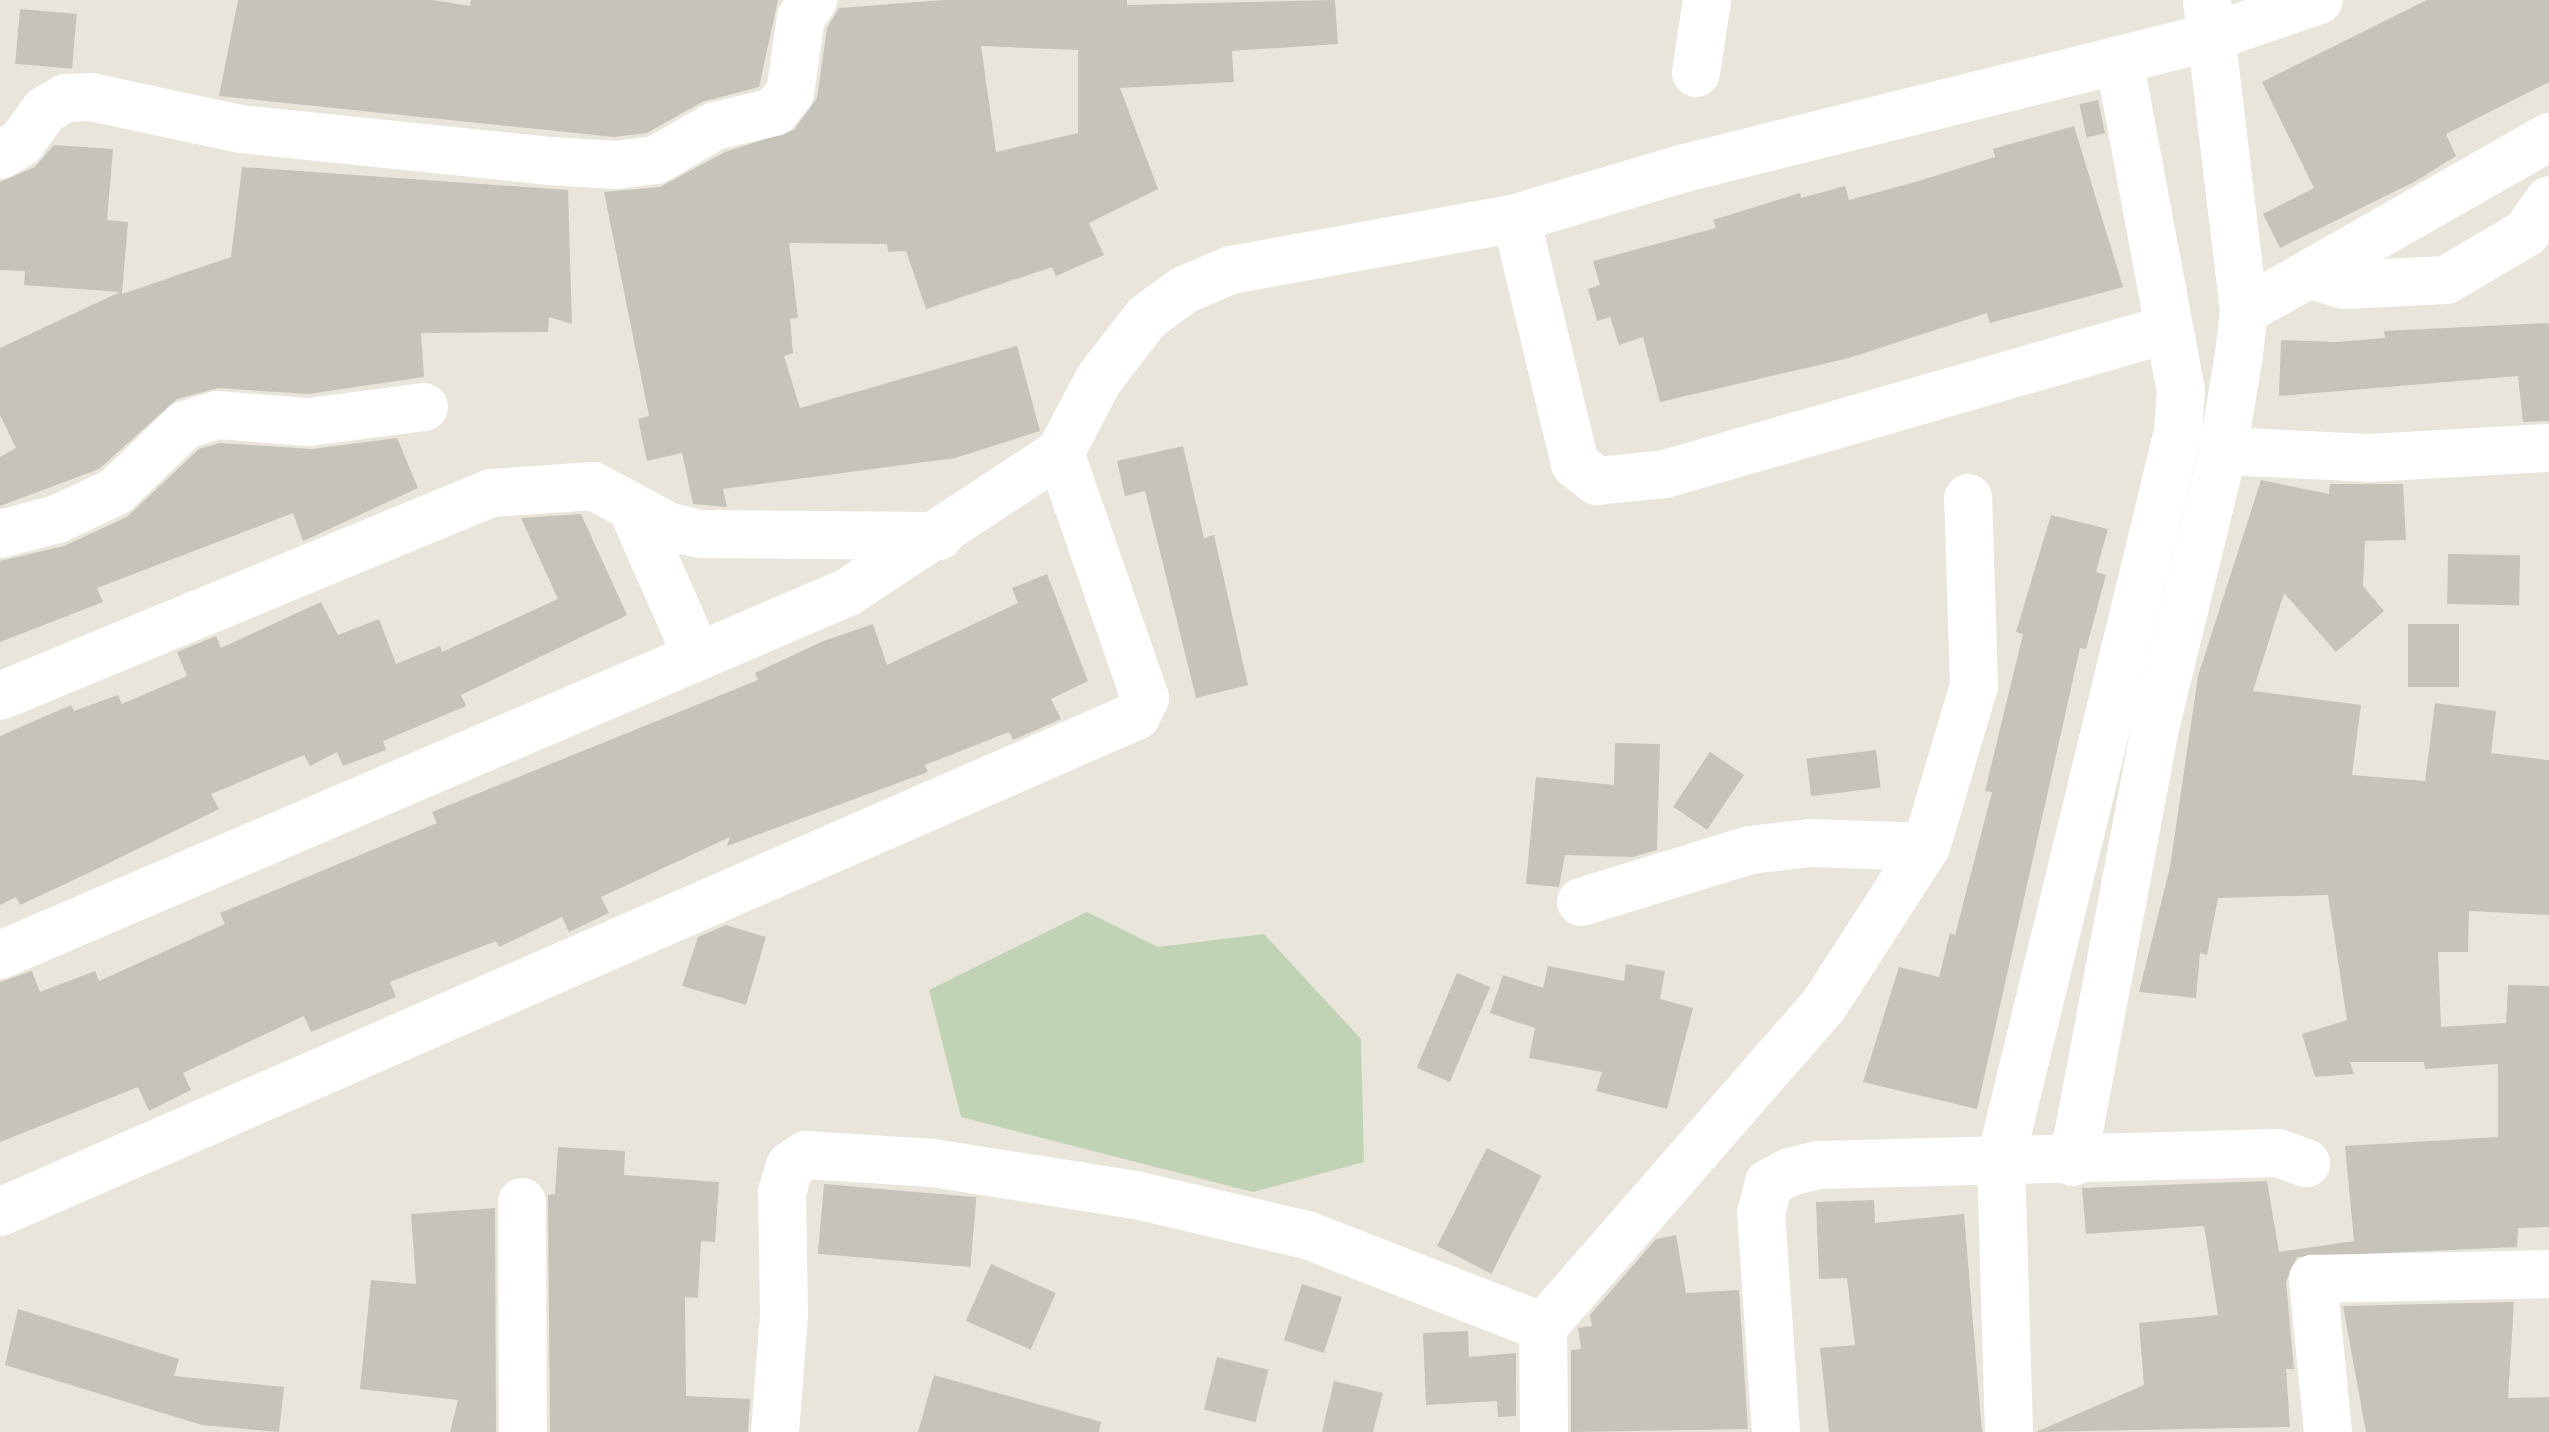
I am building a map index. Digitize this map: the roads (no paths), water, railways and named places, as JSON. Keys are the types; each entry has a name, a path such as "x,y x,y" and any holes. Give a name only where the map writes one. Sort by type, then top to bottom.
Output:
{"street":[{"path":"0,155 21,143 45,110 66,98 91,97 240,129 561,162 656,160 715,126 774,112 790,93 801,18 811,0"},
{"path":"1696,73 1708,0"},
{"path":"0,955 848,592 942,536 1060,454 1111,364 1147,317 1184,290 1297,254 1516,218 1685,168 2119,60 2209,19 2319,0"},
{"path":"2074,1162 2156,724 2223,451 2244,311 2209,19"},
{"path":"2008,1432 2001,1159 2178,432 2180,391 2119,60"},
{"path":"2244,311 2310,275 2370,234 2549,138"},
{"path":"2310,275 2344,285 2446,280 2526,233 2549,200"},
{"path":"1516,218 1575,464 1597,481 1625,482 1680,470 2168,329"},
{"path":"0,534 57,519 115,492 186,425 217,415 309,422 424,407"},
{"path":"2223,451 2369,458 2549,448"},
{"path":"0,1212 1136,716 1145,698 1060,454"},
{"path":"0,696 476,498 564,484 593,486 632,508 701,534 942,536"},
{"path":"1544,1432 1543,1327 1824,1005 1926,847 1974,686 1968,498"},
{"path":"632,508 696,654"},
{"path":"1580,902 1750,850 1810,844 1926,847"},
{"path":"1776,1432 1760,1214 1769,1183 1818,1166 2001,1159 2074,1162 2278,1152 2306,1163"},
{"path":"774,1432 784,1315 782,1192 790,1166 806,1155 932,1163 1136,1195 1250,1221 1308,1235 1543,1327"},
{"path":"522,1202 523,1432"},
{"path":"2328,1432 2313,1279 2549,1274"}]}
